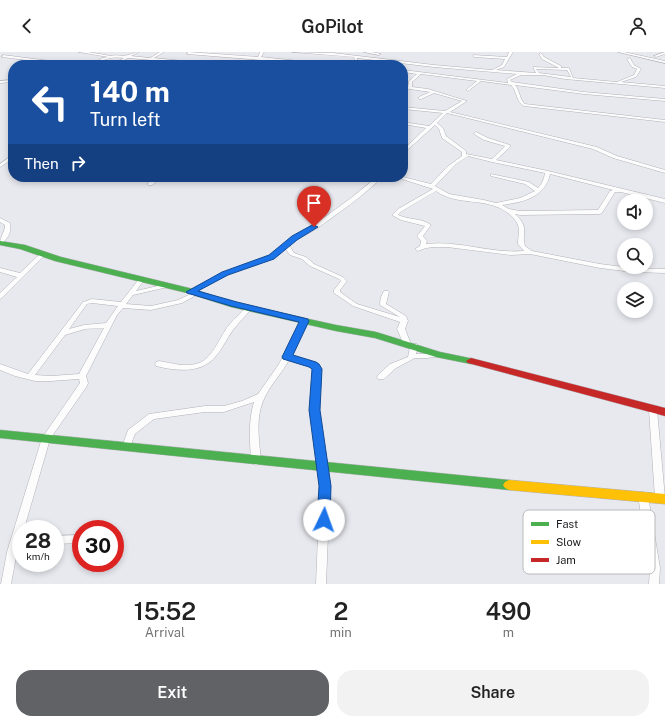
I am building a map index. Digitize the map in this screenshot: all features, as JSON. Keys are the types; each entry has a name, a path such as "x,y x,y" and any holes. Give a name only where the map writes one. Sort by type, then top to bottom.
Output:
{"street":[{"path":"1,57 14,52"},
{"path":"81,52 158,60"},
{"path":"105,60 122,52"},
{"path":"122,60 137,52"},
{"path":"151,59 162,52"},
{"path":"259,58 262,52"},
{"path":"294,52 313,52 381,60"},
{"path":"313,52 318,55 316,60"},
{"path":"356,60 358,52"},
{"path":"366,52 379,53"},
{"path":"466,52 508,58"},
{"path":"408,63 461,68 470,65 492,71 502,67 511,52"},
{"path":"620,52 665,60"},
{"path":"660,52 665,53"},
{"path":"189,53 277,60"},
{"path":"373,59 379,53"},
{"path":"655,58 665,53"},
{"path":"470,65 475,54"},
{"path":"541,54 546,60 568,69 572,77"},
{"path":"1,57 30,60"},
{"path":"616,83 635,76 639,68 634,66 629,59"},
{"path":"408,147 446,112 466,100 421,89 410,88 410,82 430,66"},
{"path":"538,74 534,68 564,68"},
{"path":"468,90 482,80 493,76 492,71"},
{"path":"460,78 466,72 492,71 538,74 565,78 665,87"},
{"path":"408,72 511,83 584,93 665,100"},
{"path":"520,74 508,80 516,88 522,104 526,106 664,118"},
{"path":"421,89 428,84"},
{"path":"420,98 434,92"},
{"path":"408,108 446,112 580,144 665,172"},
{"path":"435,123 441,128 444,137 464,152 464,156"},
{"path":"408,124 429,128"},
{"path":"476,134 508,146 492,161"},
{"path":"464,156 548,172 665,201"},
{"path":"464,156 436,181 434,188 395,215 400,218 422,222 428,225 420,236 424,241 421,247 453,245 508,253 530,252 600,266 632,270 665,271"},
{"path":"496,204 513,202 528,197 538,191 544,185 548,172"},
{"path":"493,175 527,183 538,191"},
{"path":"408,180 434,188 448,196 483,200 496,204 509,211 520,213 600,212 614,191 621,190"},
{"path":"30,377 76,314 88,301 151,308 180,302 193,292 225,274 267,259 286,246 294,238 312,229 374,182"},
{"path":"509,211 521,225 521,241 523,248 530,252"},
{"path":"0,220 9,226 6,236 0,242 249,308 376,335 437,354 494,366 665,412"},
{"path":"286,246 292,254 304,258 312,265 342,278 344,282 336,290 337,293 355,305 404,321"},
{"path":"0,297 43,254"},
{"path":"0,270 22,276"},
{"path":"23,520 46,438 83,386 84,383 82,376 109,325 141,280"},
{"path":"130,294 166,286"},
{"path":"386,292 382,302 383,305 403,316 404,321 401,328 411,345 412,356"},
{"path":"159,364 191,367 204,363 212,355 232,326 249,308"},
{"path":"256,460 254,435 256,407 262,392 268,386 287,357 305,321"},
{"path":"61,334 84,328 109,325"},
{"path":"381,377 393,366 404,362 412,356 437,354"},
{"path":"287,357 312,364 317,369 315,410 325,486 321,584"},
{"path":"0,367 8,368 21,375 30,377 65,378 82,376"},
{"path":"126,447 131,432 152,416 205,409 224,409 245,403 260,396"},
{"path":"0,434 499,485 662,498 653,410"},
{"path":"644,496 646,510"},
{"path":"6,584 12,552"}],"traffic: fast":[{"path":"0,243 22,247 58,259 190,291 234,305 336,328 376,335 439,355 471,361"},
{"path":"0,434 509,485"}],"traffic: slow":[{"path":"509,485 665,499"}],"traffic: jam":[{"path":"471,361 665,412"}],"route":[{"path":"314,227 298,235 272,257 225,274 190,292 234,305 305,321 287,357 312,364 317,369 315,410 325,486 324,520"}]}
